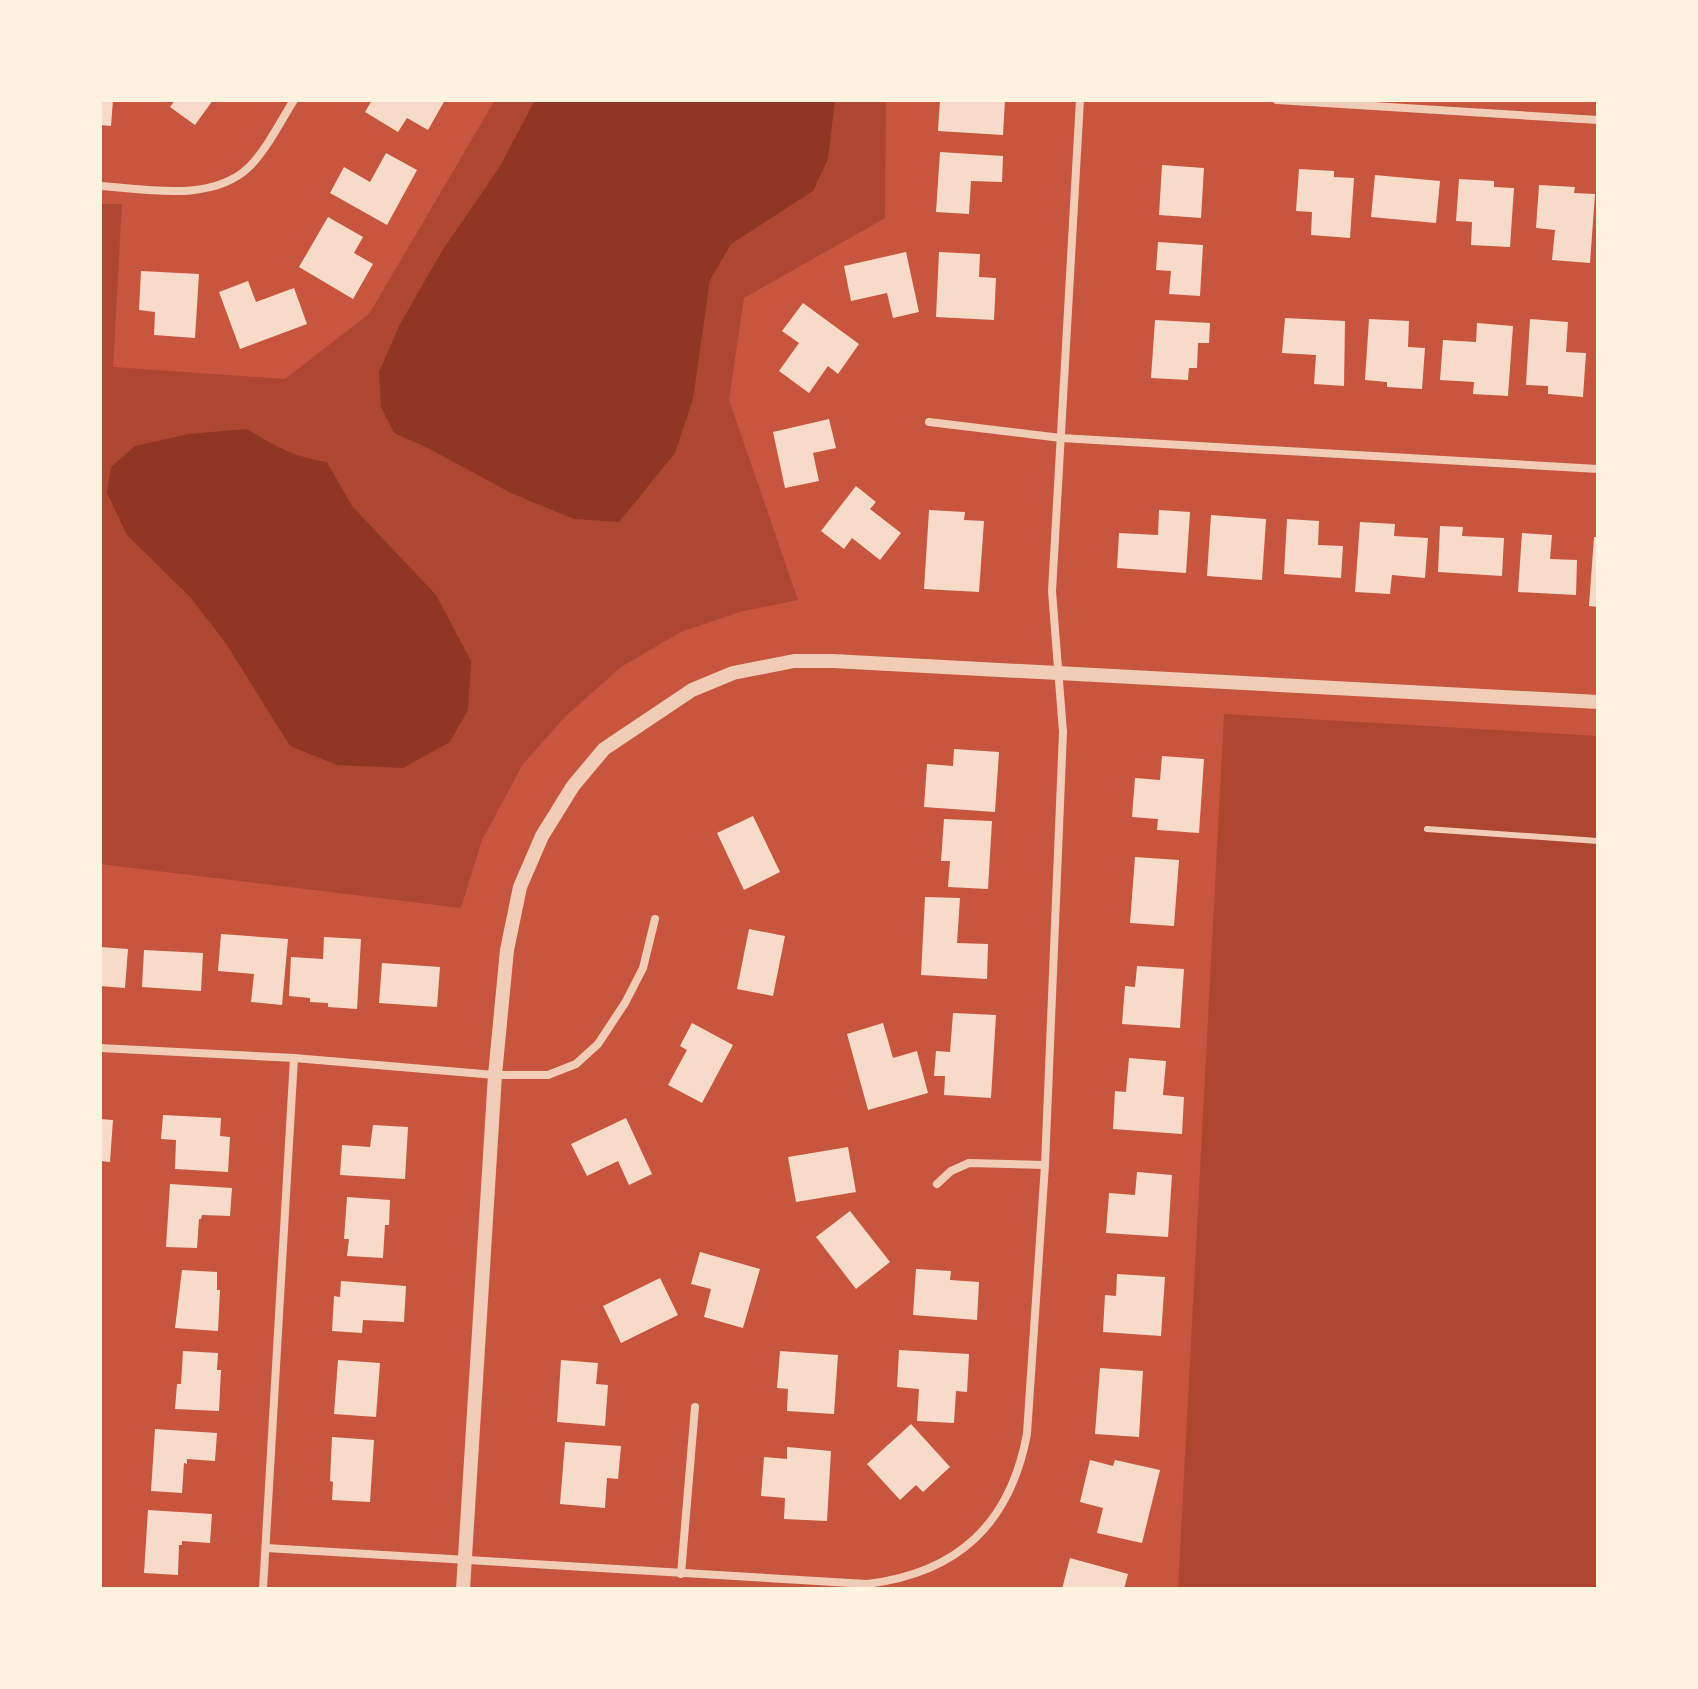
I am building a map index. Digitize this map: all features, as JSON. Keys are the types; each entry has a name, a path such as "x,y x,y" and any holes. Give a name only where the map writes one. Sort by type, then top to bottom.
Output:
{"street":[{"path":"100,186 183,191 229,180 248,168 294,100"},
{"path":"266,1548 847,1584 879,1583 929,1570 955,1556 997,1516 1012,1489 1027,1434 1045,1165 1063,732 1052,591 1080,100"},
{"path":"1277,100 1598,120"},
{"path":"929,422 1061,438 1598,469"},
{"path":"463,1589 495,1075 507,950 520,887 542,836 573,786 604,749 692,690 733,673 794,661 1598,702"},
{"path":"100,1048 294,1058 495,1075 548,1075 576,1064 598,1044 643,968 655,919"},
{"path":"263,1589 294,1058"},
{"path":"937,1184 951,1171 969,1163 1045,1165"},
{"path":"681,1574 695,1407"}],"lane":[{"path":"1427,829 1598,841"}],"shaded area":[{"path":"495,100 886,100 885,218 744,298 729,400 798,600 740,612 681,632 621,667 566,716 523,764 482,840 461,908 100,864 100,204 122,204 113,367 285,379 369,314"},
{"path":"535,100 835,100 828,159 813,191 731,244 710,280 693,399 675,453 619,522 574,519 513,494 394,433 381,407 379,372 400,324 442,251 499,168"},
{"path":"247,429 285,450 327,462 352,506 436,595 471,661 468,710 450,742 403,768 337,765 290,746 225,642 190,597 127,535 107,493 111,467 135,446 188,434"},
{"path":"1224,714 1598,736 1598,1589 1178,1589"}],"building":[{"path":"100,100 113,100 111,126 100,125"},
{"path":"175,100 213,100 195,125 170,107"},
{"path":"372,100 445,100 428,130 407,118 398,132 365,112"},
{"path":"940,100 1005,100 1003,135 938,131"},
{"path":"940,152 1003,156 1002,182 971,181 969,214 936,212"},
{"path":"386,153 417,170 387,225 330,193 344,167 370,182"},
{"path":"1162,165 1204,168 1201,218 1159,215"},
{"path":"1299,169 1334,171 1334,177 1354,178 1350,238 1311,235 1312,212 1296,211"},
{"path":"1375,175 1440,181 1436,223 1371,217"},
{"path":"1459,179 1494,181 1494,187 1514,188 1510,247 1471,245 1472,222 1456,221"},
{"path":"1539,185 1575,187 1574,193 1595,194 1590,263 1552,260 1555,230 1536,228"},
{"path":"328,217 363,237 354,253 373,264 353,299 299,267"},
{"path":"1158,242 1203,245 1200,296 1169,294 1171,271 1156,270"},
{"path":"906,252 919,312 893,318 887,293 851,301 844,266"},
{"path":"939,252 980,254 979,277 996,278 994,320 936,317"},
{"path":"141,271 199,274 195,338 154,335 155,312 139,310"},
{"path":"248,281 256,302 294,288 307,324 240,349 219,292"},
{"path":"803,303 859,344 838,374 828,366 809,393 779,371 799,343 782,331"},
{"path":"1285,318 1345,321 1344,386 1314,384 1316,355 1282,353"},
{"path":"1369,319 1409,321 1408,347 1425,348 1422,389 1387,387 1387,382 1365,380"},
{"path":"1530,319 1568,322 1566,352 1586,353 1583,397 1548,394 1548,386 1526,385"},
{"path":"1155,320 1210,323 1209,343 1198,343 1197,368 1189,368 1188,380 1151,378"},
{"path":"1477,323 1513,326 1508,396 1473,394 1474,382 1440,380 1443,340 1476,342"},
{"path":"829,419 836,448 813,453 819,481 785,488 773,432"},
{"path":"856,486 876,502 870,509 901,533 880,560 852,538 844,549 821,531"},
{"path":"929,510 965,512 964,520 984,521 979,592 924,589"},
{"path":"1159,510 1190,512 1186,573 1117,568 1119,533 1158,535"},
{"path":"1211,515 1266,519 1262,580 1207,576"},
{"path":"1287,519 1319,521 1318,545 1343,546 1341,578 1284,574"},
{"path":"1360,522 1395,524 1394,536 1428,538 1425,578 1392,575 1390,594 1355,592"},
{"path":"1440,526 1463,527 1462,536 1504,538 1502,576 1438,572"},
{"path":"1522,533 1552,535 1550,559 1577,560 1576,595 1518,592"},
{"path":"1594,537 1598,537 1598,607 1589,606"},
{"path":"954,749 999,752 995,812 924,807 927,764 953,766"},
{"path":"1162,756 1204,759 1199,833 1157,830 1158,819 1132,817 1135,778 1160,780"},
{"path":"753,816 780,872 744,890 717,833"},
{"path":"944,819 992,821 988,889 948,887 950,861 941,861"},
{"path":"1135,857 1179,860 1174,926 1130,923"},
{"path":"925,897 960,898 957,943 988,944 987,979 921,975"},
{"path":"749,929 785,936 773,996 737,989"},
{"path":"221,934 288,939 282,1005 251,1002 254,974 218,971"},
{"path":"324,937 361,939 357,1009 328,1007 328,1003 289,996 291,957 323,959"},
{"path":"100,947 128,949 125,988 100,986"},
{"path":"144,950 203,953 201,991 142,987"},
{"path":"382,963 440,967 437,1007 379,1003"},
{"path":"1137,966 1184,969 1180,1028 1122,1024 1125,986 1135,987"},
{"path":"953,1013 996,1015 991,1098 944,1095 945,1076 934,1076 936,1051 950,1052"},
{"path":"692,1023 733,1045 702,1103 668,1085 687,1050 680,1046"},
{"path":"883,1023 893,1058 917,1051 928,1093 868,1110 847,1034"},
{"path":"1129,1058 1166,1061 1163,1095 1184,1097 1182,1134 1113,1129 1115,1091 1126,1092"},
{"path":"163,1115 221,1118 220,1136 230,1137 228,1172 175,1169 176,1140 161,1139"},
{"path":"626,1118 652,1174 629,1185 618,1161 587,1176 571,1144"},
{"path":"100,1119 113,1120 110,1162 100,1161"},
{"path":"373,1125 408,1127 405,1179 340,1175 342,1145 370,1147"},
{"path":"848,1147 856,1192 796,1202 788,1157"},
{"path":"1137,1172 1172,1175 1168,1237 1106,1233 1109,1193 1135,1195"},
{"path":"170,1184 232,1188 230,1216 202,1215 199,1219 197,1248 166,1247"},
{"path":"347,1197 390,1200 383,1258 347,1256 349,1239 344,1239"},
{"path":"850,1211 890,1262 856,1289 816,1237"},
{"path":"700,1252 760,1269 743,1328 704,1317 711,1289 691,1284"},
{"path":"916,1269 951,1271 950,1280 979,1282 977,1320 913,1315"},
{"path":"182,1270 217,1272 217,1290 220,1290 218,1331 175,1328"},
{"path":"1117,1274 1165,1277 1161,1336 1103,1332 1105,1295 1116,1296"},
{"path":"660,1278 678,1315 621,1343 603,1306"},
{"path":"341,1281 406,1286 404,1322 363,1320 362,1333 332,1331 334,1296 340,1297"},
{"path":"899,1350 969,1354 967,1392 956,1391 954,1423 917,1421 919,1389 897,1387"},
{"path":"183,1351 218,1353 217,1370 221,1370 219,1411 175,1409 177,1384 181,1384"},
{"path":"780,1351 838,1355 834,1414 787,1411 788,1389 777,1388"},
{"path":"338,1360 380,1363 376,1417 334,1414"},
{"path":"561,1360 598,1363 596,1384 608,1385 605,1426 557,1422"},
{"path":"1100,1368 1143,1371 1139,1437 1095,1434"},
{"path":"911,1424 950,1467 923,1492 916,1485 900,1500 867,1464"},
{"path":"155,1429 217,1433 215,1461 187,1459 187,1464 184,1463 182,1493 151,1491"},
{"path":"332,1437 374,1440 370,1502 332,1500"},
{"path":"565,1442 621,1446 618,1479 607,1478 605,1508 560,1504"},
{"path":"787,1447 831,1451 827,1521 784,1519 785,1498 761,1496 764,1457 787,1459"},
{"path":"1090,1460 1113,1466 1115,1460 1160,1470 1142,1543 1097,1533 1103,1508 1080,1502"},
{"path":"148,1510 212,1514 210,1543 182,1541 179,1545 178,1575 144,1573"},
{"path":"1070,1558 1128,1574 1124,1589 1062,1589"}]}
